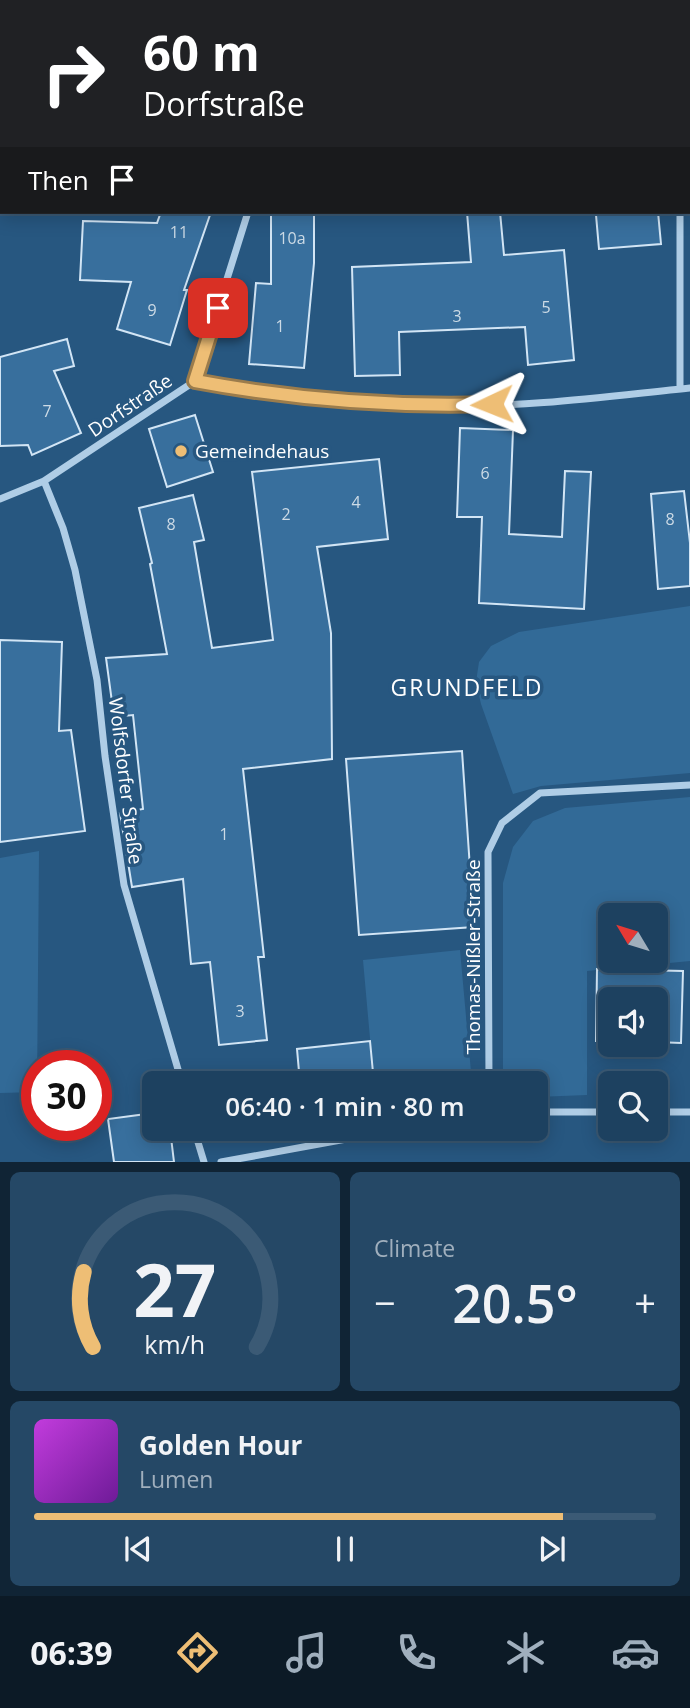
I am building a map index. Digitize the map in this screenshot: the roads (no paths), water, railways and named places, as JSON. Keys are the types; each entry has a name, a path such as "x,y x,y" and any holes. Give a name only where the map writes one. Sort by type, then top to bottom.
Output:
{"street":[{"name":"Dorfstraße","path":"0,499 44,481 195,381 247,214"},
{"path":"680,214 680,389"},
{"path":"195,381 262,393 447,405 537,402 690,388"},
{"name":"Wolfsdorfer Straße","path":"44,481 64,528 97,680 124,885 178,1071"},
{"name":"Thomas-Nißler-Straße","path":"489,1071 488,852 502,823 540,793 690,785"},
{"path":"548,1112 598,1112"},
{"path":"668,1112 690,1112"},
{"path":"198,1141 204,1162"},
{"path":"221,1162 336,1141"}],"place":[{"name":"Gemeindehaus","path":"181,451"}],"district":[{"name":"GRUNDFELD","path":"467,688"}]}
